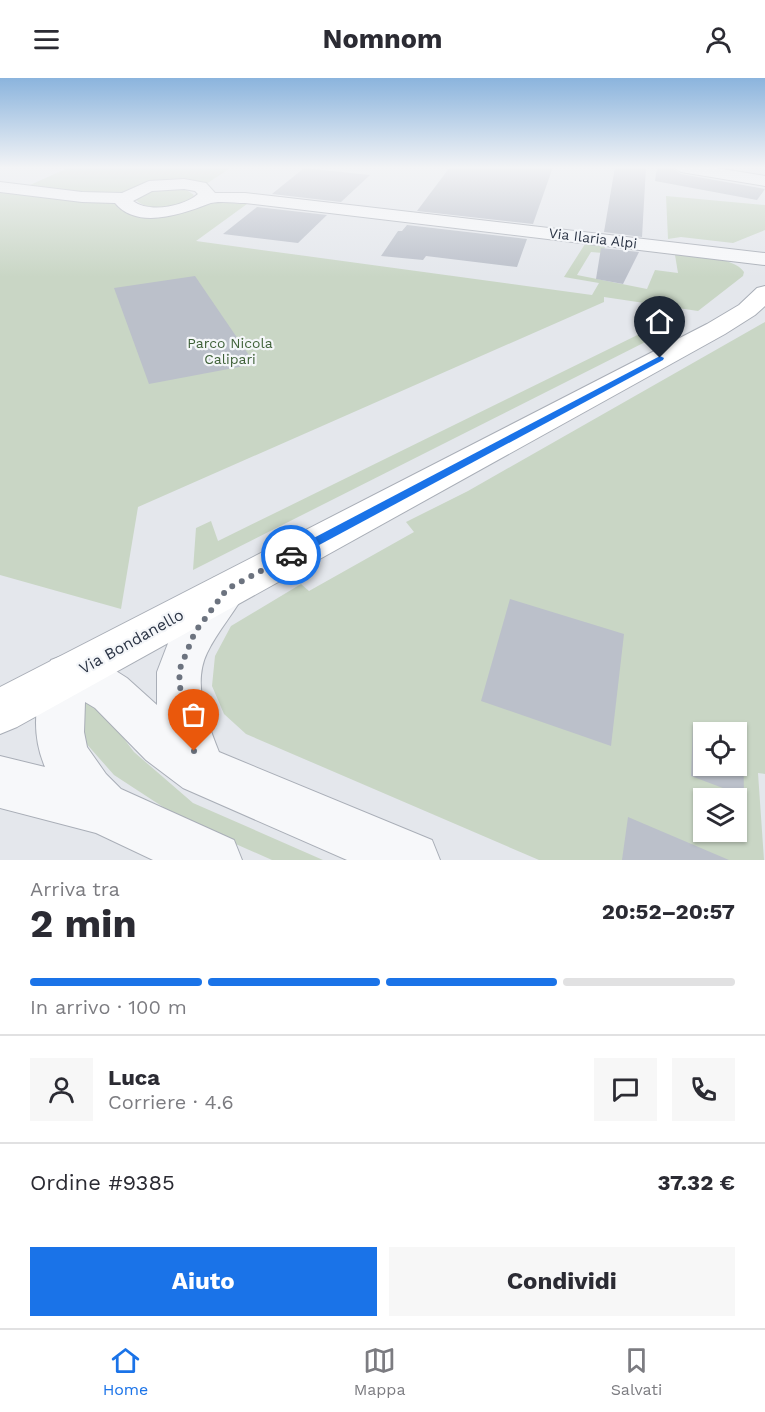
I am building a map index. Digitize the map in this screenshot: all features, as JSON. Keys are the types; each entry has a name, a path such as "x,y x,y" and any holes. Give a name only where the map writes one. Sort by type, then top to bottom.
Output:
{"street":[{"name":"Via Ilaria Alpi","path":"124,203 133,209 156,212 187,207 194,203"},
{"name":"Via Ilaria Alpi","path":"292,203 765,259"},
{"name":"Via Bondanello","path":"0,711 732,320 765,293"},
{"path":"201,770 182,712 179,671 195,632 227,589"},
{"path":"102,808 80,785 68,765 59,738 59,706 67,675 100,686 111,693 163,743 201,770 412,860"},
{"path":"0,782 102,808 214,860"}],"green space":[{"name":"Parco Nicola Calipari","path":"0,203 117,203 118,208 131,212 198,203 247,204 196,241 592,295 599,283 564,277 585,244 605,247 603,253 591,252 577,275 647,289 655,270 678,273 675,255 723,260 739,267 744,272 743,276 698,311 604,297 604,302 138,507 121,609 0,575"},
{"path":"184,203 166,208 149,207 142,204"},
{"path":"666,203 765,205 765,230 733,243 681,237 668,239"},
{"path":"666,321 675,327 193,570 196,528 211,521 218,541"},
{"path":"765,322 765,774 758,773 764,860 539,860 246,734 224,714 212,686 215,656 231,626 301,584 309,591 414,532 406,522 468,491"},
{"path":"94,699 134,752 193,803 323,860 272,860 186,822 114,775 69,724 79,706"}],"building":[{"path":"423,203 540,203 533,224 417,211"},
{"path":"609,203 644,203 642,237 604,232"},
{"path":"257,207 327,215 298,243 223,234"},
{"path":"407,225 527,239 517,267 426,256 423,260 381,256 398,231 402,231"},
{"path":"601,248 639,252 623,284 596,279"},
{"path":"195,276 255,364 149,384 114,288"},
{"path":"510,599 624,634 611,746 481,701"},
{"path":"693,722 693,776 744,776 744,788 723,788 691,776"},
{"path":"628,817 729,860 622,860"}],"way so far":[{"path":"194,751 182,712 179,671 195,632 227,589 291,555"}],"route":[{"path":"291,555 660,358"}]}
